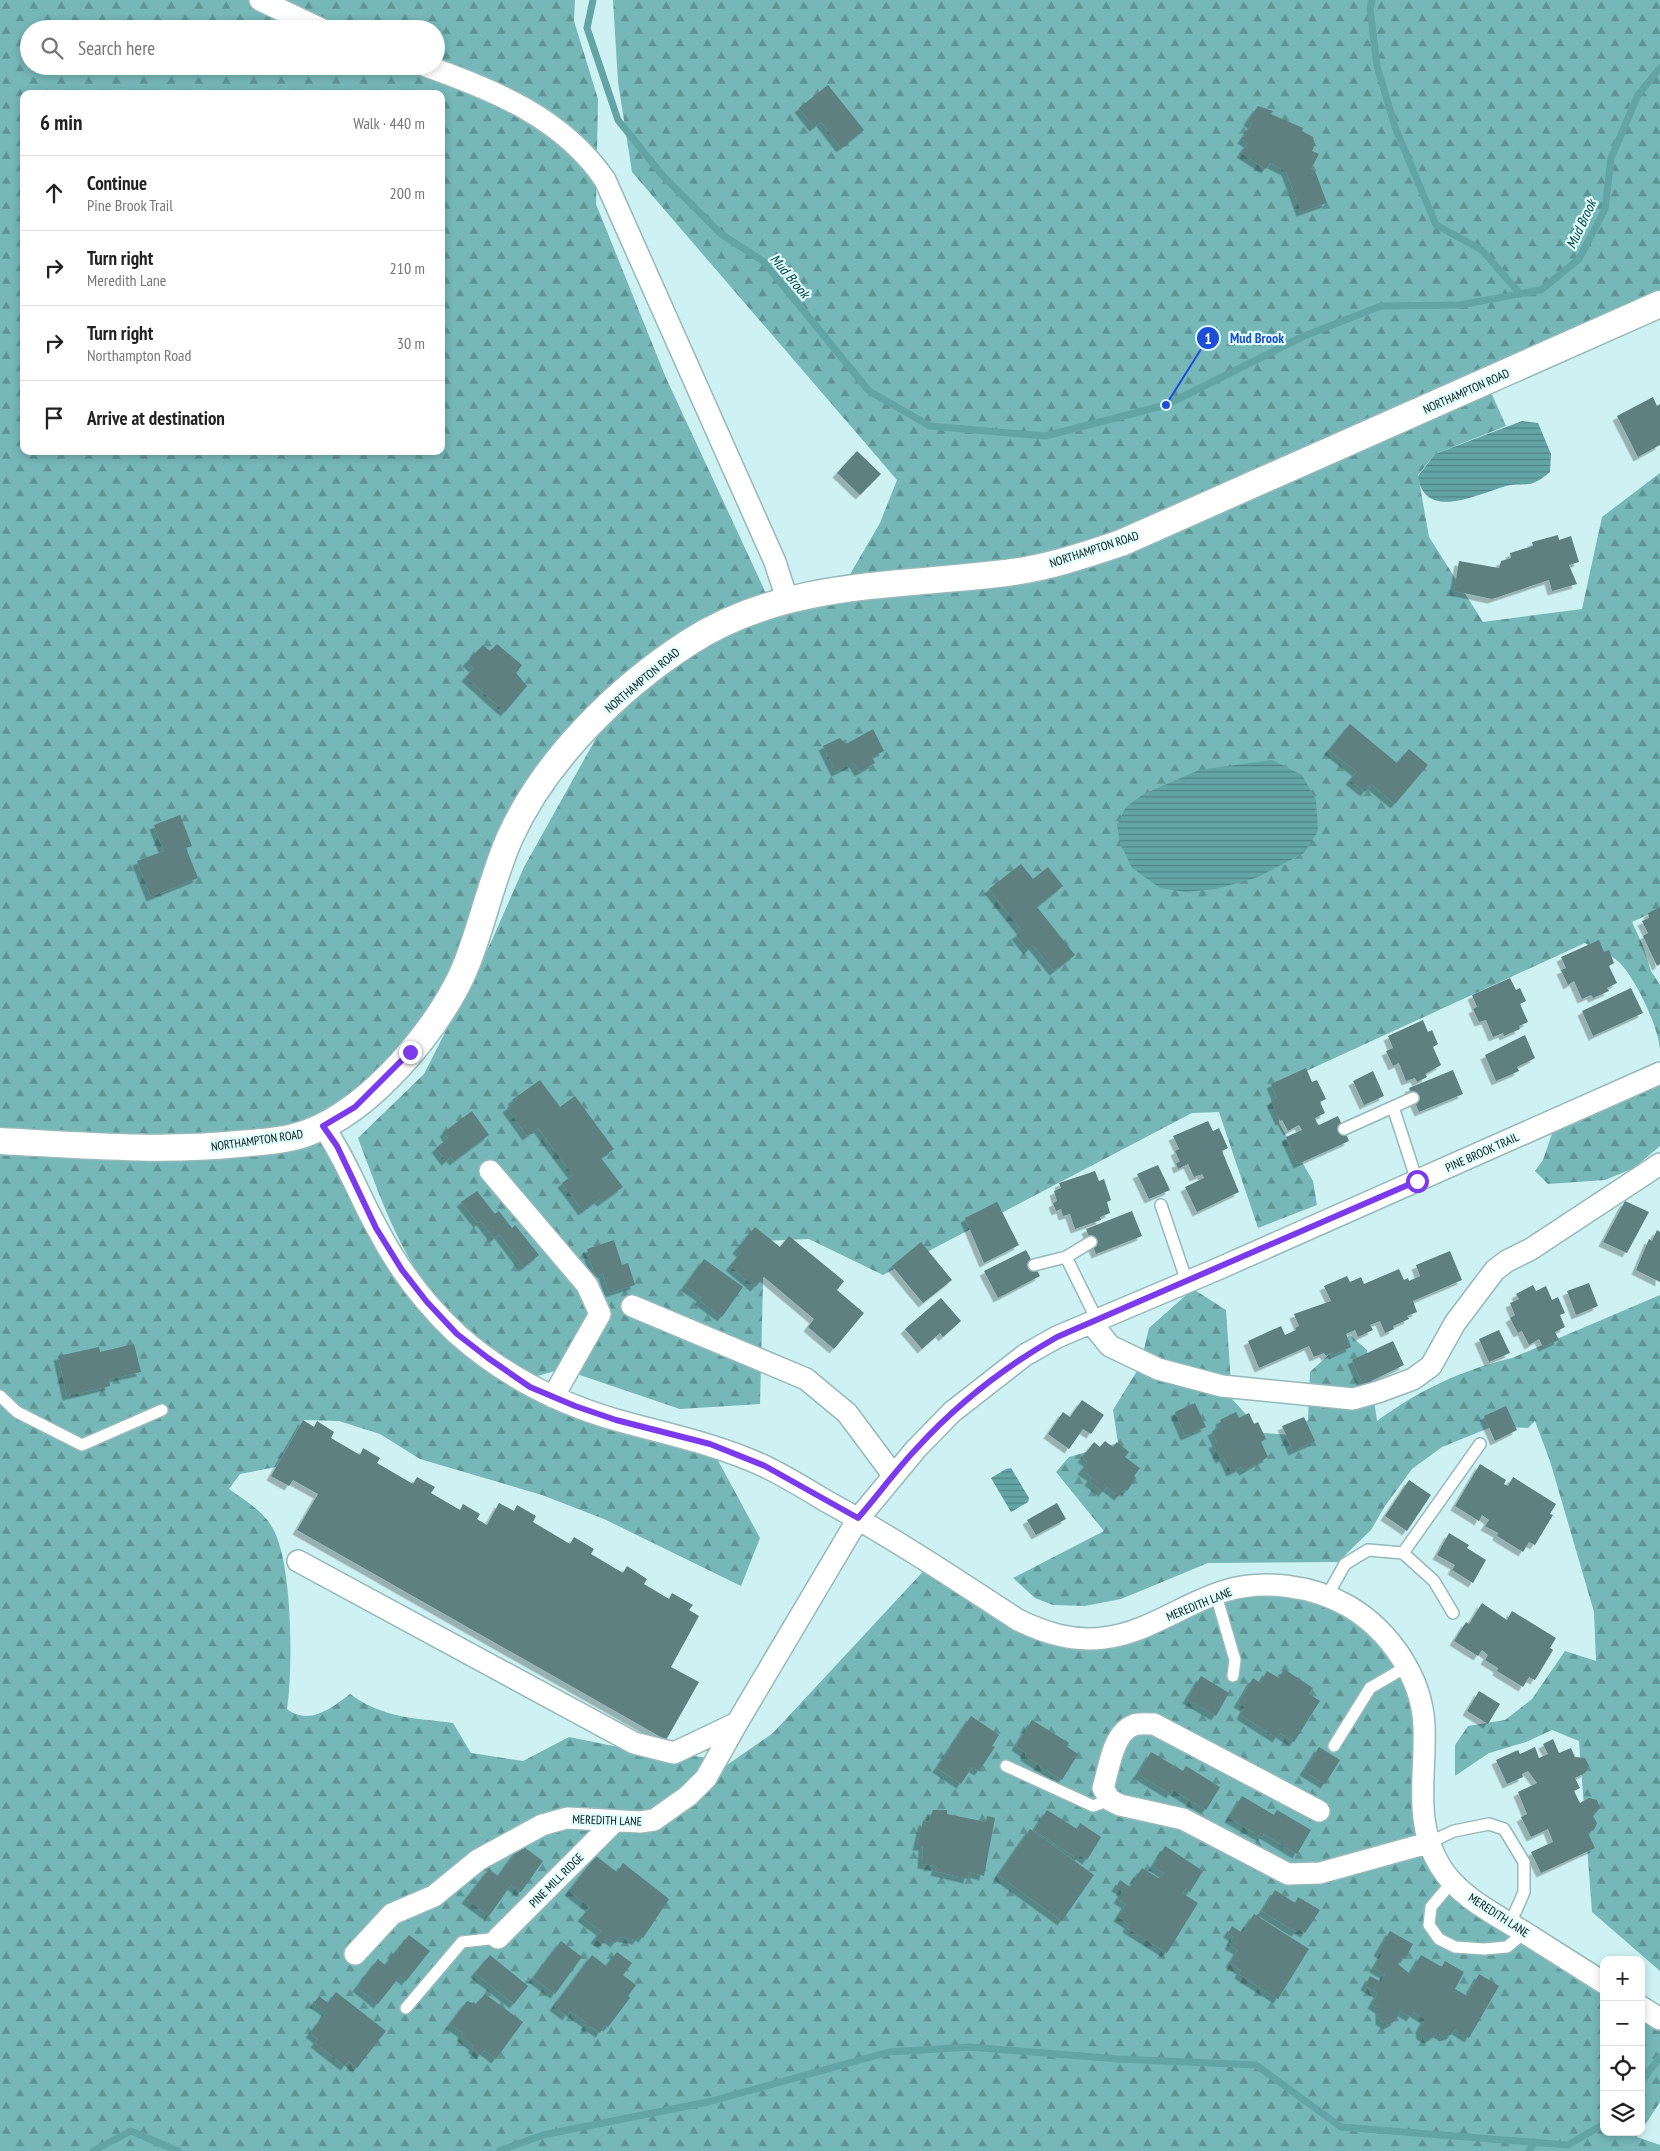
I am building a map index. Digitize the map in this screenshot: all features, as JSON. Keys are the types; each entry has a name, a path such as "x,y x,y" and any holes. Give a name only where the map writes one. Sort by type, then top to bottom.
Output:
{"street":[{"path":"260,0 302,20"},
{"path":"445,73 508,98 550,122 582,149 605,180 775,562 787,599"},
{"name":"NORTHAMPTON ROAD","path":"0,1141 168,1149 202,1148 290,1138 323,1126 355,1107 410,1052 437,1019 466,966 510,836 537,789 561,757 618,698 659,663 689,642 741,615 787,599 842,588 1024,570 1070,560 1112,546 1660,304"},
{"name":"PINE BROOK TRAIL","path":"858,1518 916,1449 960,1406 1026,1355 1057,1337 1187,1282 1660,1073"},
{"name":"MEREDITH LANE","path":"323,1126 349,1168 376,1228 402,1270 427,1302 457,1334 488,1358 530,1387 553,1397 616,1420 710,1444 757,1463 858,1518 1018,1620 1042,1631 1068,1637 1095,1639 1119,1635 1148,1625 1216,1595 1247,1587 1303,1588 1327,1596 1366,1618 1382,1632 1406,1667 1415,1686 1424,1725 1421,1800 1428,1843 1440,1868 1452,1882 1484,1909 1518,1928 1600,1980"},
{"path":"1094,1322 1110,1346 1158,1368 1222,1386 1353,1399 1413,1379 1431,1366 1455,1323 1495,1270 1506,1261 1531,1250 1660,1164"},
{"path":"490,1171 587,1285 600,1314 553,1397"},
{"path":"632,1306 806,1379 847,1413 894,1476"},
{"name":"MEREDITH LANE","path":"355,1954 392,1914 434,1896 478,1860 519,1836 555,1820 567,1818 615,1821 654,1820 688,1796 706,1778 858,1518"},
{"path":"298,1561 634,1743 674,1753 737,1723"},
{"path":"1319,1811 1154,1724 1134,1725 1124,1732 1116,1744 1103,1788 1110,1800 1120,1805 1183,1819 1288,1874 1320,1873 1428,1843"},
{"name":"PINE MILL RIDGE","path":"498,1938 615,1821"},
{"path":"1645,2010 1660,2019"}],"lane":[{"path":"1344,1129 1413,1098"},
{"path":"1393,1107 1417,1181"},
{"path":"1161,1205 1187,1282"},
{"path":"1034,1265 1066,1257 1091,1242"},
{"path":"1066,1257 1094,1322"},
{"path":"0,1396 17,1412 82,1445 162,1410"},
{"path":"1403,1553 1480,1444"},
{"path":"1327,1596 1345,1564 1368,1550 1403,1553 1434,1582 1453,1613"},
{"path":"1216,1595 1235,1660 1232,1676"},
{"path":"1334,1746 1370,1688 1406,1667"},
{"path":"1006,1766 1093,1806 1110,1800"},
{"path":"1428,1843 1454,1831 1489,1824 1504,1829 1524,1862 1524,1892 1518,1928 1507,1947 1484,1949 1456,1947 1439,1939 1429,1925 1431,1907 1452,1882"},
{"path":"406,2008 462,1942 498,1938"}],"green space":[{"path":"0,0 575,0 574,21 598,99 596,204 666,378 771,604 689,642 537,789 466,966 341,1117 337,1146 402,1270 530,1387 709,1444 760,1538 741,1586 604,1519 542,1495 420,1459 380,1434 339,1421 303,1420 276,1467 240,1474 229,1489 268,1521 279,1543 288,1589 290,1616 290,1668 287,1709 295,1714 312,1715 336,1705 350,1694 375,1708 399,1716 453,1723 471,1753 523,1761 569,1737 628,1749 702,1757 727,1765 773,1733 931,1563 985,1598 1095,1639 1247,1587 1348,1606 1415,1687 1421,1800 1440,1868 1600,1980 1600,2136 1638,2136 1660,2145 1660,2151 0,2151"},
{"path":"613,0 1660,0 1660,304 1121,543 842,588 880,523 897,480 632,172 618,82"},
{"path":"1490,390 1506,426 1435,454 1418,475 1429,537 1483,622 1582,609 1602,517 1660,473 1660,909 1632,922 1643,946 1651,971 1660,985 1660,1049 1651,1016 1626,970 1612,957 1585,943 1278,1084 1279,1123 1313,1181 1317,1205 1258,1228 1219,1112 1192,1113 883,1275 809,1239 764,1241 760,1404 680,1409 562,1369 534,1377 460,1323 441,1304 424,1283 398,1237 358,1138 424,1074 492,940 524,867 599,733 630,702 692,653 774,616 855,594 1079,565"},
{"path":"1660,1082 1660,1146 1634,1168 1605,1180 1548,1184 1535,1171 1543,1160 1555,1125"},
{"path":"1193,1289 1226,1310 1232,1399 1263,1433 1291,1435 1308,1420 1310,1372 1350,1335 1367,1350 1377,1421 1409,1400 1442,1382 1512,1358 1660,1295 1660,1971 1592,1912 1579,1741 1552,1730 1526,1742 1489,1753 1455,1776 1455,1745 1468,1726 1505,1720 1532,1699 1565,1651 1596,1661 1594,1612 1550,1461 1535,1421 1528,1428 1494,1426 1442,1447 1412,1469 1385,1506 1371,1530 1338,1562 1208,1563 1121,1599 1085,1606 1053,1605 1035,1598 1013,1578 1104,1531 1056,1472 1069,1457 1118,1443 1113,1410 1140,1366 1149,1328"},
{"path":"1645,2010 1660,2019 1660,2102 1645,2125"}],"shaded area":[{"path":"1522,421 1538,423 1551,454 1550,472 1542,478 1530,484 1509,485 1454,501 1441,501 1430,498 1422,490 1418,476 1435,454"},
{"path":"1272,760 1302,775 1316,800 1318,831 1304,853 1256,878 1215,889 1186,892 1160,888 1132,868 1120,843 1117,825 1126,807 1142,795 1199,770"},
{"path":"1011,1468 1029,1498 1028,1502 1011,1512 991,1478"}],"building":[{"path":"828,85 864,130 841,148 821,122 814,127 799,108"},
{"path":"1258,106 1273,111 1271,114 1303,128 1302,131 1313,137 1315,145 1312,151 1319,154 1311,169 1315,171 1327,203 1301,212 1286,171 1270,163 1266,169 1241,153 1248,143 1242,139 1252,124 1248,121"},
{"path":"1653,397 1657,406 1660,404 1660,445 1638,457 1617,416"},
{"path":"857,451 881,474 860,495 837,473"},
{"path":"1558,535 1559,540 1571,536 1579,562 1569,565 1577,584 1552,591 1549,580 1492,599 1454,591 1459,561 1499,568 1501,561 1511,558 1510,553 1533,546 1532,542"},
{"path":"497,644 522,665 516,673 527,686 505,712 466,677 474,668 467,662 483,645 490,651"},
{"path":"1350,724 1397,763 1409,749 1428,765 1395,804 1371,784 1365,792 1350,780 1357,772 1329,750"},
{"path":"873,729 884,751 872,757 875,763 859,772 854,763 836,772 823,746 840,738 846,744"},
{"path":"180,815 192,846 186,848 198,878 151,897 137,861 164,851 154,825"},
{"path":"1021,864 1033,879 1048,867 1063,886 1037,907 1075,955 1054,971 1033,945 1028,950 1016,935 1022,931 989,889"},
{"path":"1660,907 1660,964 1657,966 1643,936 1648,933 1642,921 1649,918 1648,913"},
{"path":"1599,940 1604,952 1609,950 1614,963 1609,966 1617,983 1607,988 1609,991 1593,998 1591,995 1582,999 1574,981 1568,985 1561,970 1566,968 1561,957"},
{"path":"1510,978 1516,990 1520,988 1526,1001 1520,1004 1528,1022 1519,1026 1520,1029 1504,1036 1503,1033 1493,1037 1486,1020 1479,1022 1473,1009 1477,1007 1472,995"},
{"path":"1631,988 1643,1013 1593,1036 1582,1011"},
{"path":"1423,1020 1428,1032 1432,1030 1438,1044 1433,1047 1441,1065 1425,1074 1427,1077 1417,1082 1415,1078 1406,1081 1399,1063 1393,1066 1386,1051 1393,1048 1388,1036"},
{"path":"1525,1035 1535,1058 1517,1067 1519,1071 1496,1081 1485,1055"},
{"path":"1306,1068 1312,1082 1317,1080 1326,1099 1320,1102 1325,1113 1315,1118 1317,1123 1319,1125 1338,1116 1349,1141 1298,1164 1286,1137 1302,1130 1299,1125 1288,1131 1282,1120 1280,1121 1271,1101 1277,1098 1271,1084"},
{"path":"1453,1070 1463,1094 1419,1112 1409,1088"},
{"path":"1373,1071 1384,1096 1364,1105 1353,1081"},
{"path":"540,1080 560,1107 575,1096 614,1149 601,1158 623,1187 602,1202 599,1199 583,1211 562,1183 573,1175 538,1128 527,1136 507,1108 514,1103 512,1100"},
{"path":"472,1111 489,1135 454,1161 451,1157 446,1161 436,1148 448,1138 444,1132"},
{"path":"1208,1121 1213,1131 1219,1128 1228,1148 1222,1151 1239,1192 1197,1212 1185,1187 1204,1178 1202,1174 1194,1177 1188,1164 1178,1169 1176,1163 1180,1162 1175,1151 1179,1149 1173,1136"},
{"path":"1158,1165 1170,1190 1149,1199 1137,1174"},
{"path":"1095,1171 1099,1181 1104,1179 1111,1200 1107,1202 1110,1213 1100,1217 1101,1220 1075,1229 1070,1214 1063,1216 1061,1209 1056,1211 1053,1203 1057,1201 1054,1191 1061,1188 1059,1183"},
{"path":"477,1191 495,1214 499,1211 512,1228 515,1225 539,1255 524,1267 499,1234 494,1238 481,1221 478,1223 461,1202"},
{"path":"1625,1201 1649,1212 1627,1253 1603,1242"},
{"path":"997,1202 1019,1245 984,1263 965,1218"},
{"path":"1132,1211 1142,1236 1096,1254 1086,1229"},
{"path":"755,1227 780,1247 789,1236 844,1281 837,1290 864,1313 834,1349 808,1327 814,1319 764,1277 755,1287 730,1266 741,1253 737,1249"},
{"path":"1657,1230 1660,1232 1660,1282 1636,1270 1649,1239 1652,1241"},
{"path":"614,1240 622,1265 628,1263 635,1285 609,1293 603,1273 595,1276 587,1249"},
{"path":"921,1242 952,1280 923,1303 892,1266"},
{"path":"1026,1250 1040,1276 998,1298 984,1271"},
{"path":"1450,1251 1462,1280 1413,1301 1417,1312 1407,1316 1409,1319 1393,1326 1394,1329 1385,1333 1380,1321 1370,1325 1373,1330 1358,1337 1355,1330 1346,1334 1351,1347 1333,1355 1333,1352 1326,1356 1324,1353 1314,1357 1309,1346 1259,1368 1248,1341 1281,1326 1285,1335 1296,1330 1295,1328 1299,1326 1294,1314 1331,1301 1324,1286 1347,1276 1350,1282 1361,1277 1364,1284 1399,1269 1404,1280 1408,1278 1409,1281 1420,1276 1416,1265"},
{"path":"704,1259 743,1287 722,1317 699,1300 701,1297 685,1286"},
{"path":"1589,1283 1598,1306 1576,1315 1567,1291"},
{"path":"1533,1285 1536,1291 1546,1286 1552,1300 1558,1297 1565,1313 1560,1315 1565,1327 1555,1332 1559,1340 1543,1347 1539,1339 1529,1345 1522,1331 1518,1333 1510,1318 1515,1315 1510,1303 1519,1299 1516,1294"},
{"path":"941,1298 961,1321 943,1337 940,1333 922,1349 905,1329"},
{"path":"1499,1330 1510,1353 1489,1362 1479,1339"},
{"path":"1393,1341 1404,1365 1363,1385 1352,1360"},
{"path":"134,1344 141,1372 109,1379 110,1386 67,1396 58,1356 99,1347 100,1352"},
{"path":"1082,1400 1104,1415 1091,1434 1083,1429 1069,1449 1048,1434 1063,1412 1070,1417"},
{"path":"1195,1403 1206,1427 1185,1436 1175,1412"},
{"path":"1506,1406 1517,1430 1495,1441 1484,1416"},
{"path":"1236,1412 1239,1418 1249,1413 1254,1424 1258,1422 1266,1439 1261,1442 1268,1457 1244,1471 1241,1467 1231,1472 1224,1457 1220,1459 1213,1444 1217,1442 1212,1431 1223,1426 1220,1420"},
{"path":"1304,1417 1315,1441 1293,1451 1282,1426"},
{"path":"303,1420 314,1427 317,1421 334,1432 331,1438 360,1455 363,1448 380,1458 377,1463 413,1484 417,1477 435,1487 431,1493 460,1510 463,1504 480,1514 477,1519 487,1525 499,1503 514,1511 517,1505 536,1516 533,1522 570,1544 574,1537 594,1549 591,1554 623,1573 627,1566 647,1579 644,1584 669,1599 672,1593 693,1605 689,1610 699,1616 671,1667 699,1682 666,1740 297,1530 318,1494 293,1480 289,1486 271,1476"},
{"path":"1105,1441 1113,1447 1117,1442 1129,1452 1125,1457 1140,1468 1127,1491 1124,1489 1119,1496 1107,1487 1103,1492 1089,1481 1092,1477 1082,1470 1088,1462 1082,1458 1094,1442 1100,1447"},
{"path":"1480,1464 1506,1480 1504,1484 1508,1486 1513,1477 1556,1504 1550,1514 1553,1515 1535,1545 1529,1542 1523,1552 1497,1536 1498,1533 1485,1526 1489,1520 1482,1515 1479,1521 1455,1506"},
{"path":"1409,1480 1431,1495 1407,1531 1385,1516"},
{"path":"1057,1503 1066,1519 1036,1535 1027,1520"},
{"path":"1449,1533 1469,1545 1467,1548 1486,1560 1473,1583 1452,1570 1455,1565 1437,1555"},
{"path":"1482,1603 1507,1620 1512,1611 1556,1638 1550,1648 1553,1650 1535,1680 1529,1677 1523,1687 1497,1671 1498,1668 1485,1660 1488,1655 1482,1650 1478,1656 1454,1641 1466,1622 1469,1624"},
{"path":"1284,1669 1313,1688 1309,1694 1320,1701 1294,1742 1280,1733 1277,1738 1241,1715 1245,1707 1238,1703 1253,1678 1260,1683 1267,1671 1279,1678"},
{"path":"1201,1676 1229,1693 1216,1716 1187,1699"},
{"path":"1479,1691 1500,1704 1488,1724 1467,1711"},
{"path":"971,1716 999,1735 992,1746 995,1747 979,1771 972,1767 961,1784 937,1768"},
{"path":"1032,1720 1069,1743 1066,1746 1078,1754 1062,1780 1025,1756 1026,1753 1016,1746"},
{"path":"1553,1739 1559,1753 1571,1748 1575,1757 1585,1758 1589,1766 1585,1773 1575,1778 1580,1788 1574,1791 1580,1803 1589,1798 1597,1800 1600,1808 1593,1816 1597,1823 1594,1830 1588,1833 1595,1848 1541,1873 1531,1852 1553,1842 1548,1829 1531,1837 1521,1817 1527,1814 1518,1792 1537,1783 1528,1771 1522,1774 1523,1777 1507,1784 1496,1760 1518,1750 1520,1754 1535,1747 1539,1758 1548,1754 1543,1744"},
{"path":"1319,1747 1340,1760 1325,1784 1304,1771"},
{"path":"1151,1752 1183,1771 1186,1766 1220,1787 1206,1810 1173,1790 1171,1794 1138,1774"},
{"path":"1242,1796 1274,1815 1277,1810 1311,1830 1297,1854 1264,1834 1262,1837 1229,1818"},
{"path":"933,1810 947,1810 947,1814 986,1822 987,1816 995,1818 984,1876 969,1872 968,1879 935,1871 937,1866 922,1864 923,1846 917,1846 923,1821 928,1822"},
{"path":"1047,1810 1077,1829 1080,1823 1101,1837 1087,1860 1080,1855 1078,1859 1034,1830"},
{"path":"1030,1829 1094,1875 1062,1921 998,1875"},
{"path":"521,1845 543,1861 521,1892 511,1885 489,1916 466,1899 489,1869 498,1876"},
{"path":"1165,1846 1203,1871 1190,1892 1185,1889 1182,1893 1198,1903 1167,1953 1127,1928 1129,1924 1118,1917 1126,1904 1118,1899 1123,1891 1116,1887 1120,1880 1130,1887 1142,1868 1160,1879 1164,1873 1153,1866"},
{"path":"596,1856 617,1872 623,1863 669,1899 643,1938 640,1936 637,1940 620,1937 615,1943 608,1938 603,1944 595,1939 601,1931 582,1917 590,1907 569,1891"},
{"path":"1275,1890 1295,1903 1298,1897 1320,1910 1305,1933 1298,1929 1296,1932 1262,1911"},
{"path":"1254,1914 1309,1949 1278,1999 1239,1974 1241,1970 1230,1963 1238,1950 1229,1945 1234,1937 1228,1933 1232,1926 1242,1933"},
{"path":"1390,1931 1413,1944 1405,1959 1402,1958 1398,1964 1410,1974 1421,1955 1442,1967 1445,1961 1464,1972 1455,1989 1467,1996 1479,1974 1499,1986 1469,2038 1455,2029 1451,2035 1444,2037 1438,2033 1429,2039 1421,2035 1420,2028 1425,2019 1414,2012 1411,2017 1401,2011 1395,2021 1388,2025 1380,2020 1380,2009 1372,2004 1378,1993 1365,1986 1370,1976 1381,1982 1385,1974 1374,1968 1382,1954 1378,1952"},
{"path":"409,1935 430,1951 406,1981 400,1976 378,2004 357,1987 378,1959 385,1965"},
{"path":"561,1941 582,1957 555,1994 533,1978"},
{"path":"617,1952 632,1963 623,1975 636,1985 628,1996 630,1998 608,2027 605,2025 600,2033 590,2026 589,2028 585,2025 587,2023 570,2011 567,2016 554,2006 592,1955 606,1966"},
{"path":"490,1955 528,1986 514,2004 475,1973"},
{"path":"336,1992 386,2031 357,2068 349,2061 345,2066 315,2043 318,2039 310,2033 327,2012 314,2003 319,1996 328,2003"},
{"path":"485,1994 523,2022 496,2059 484,2050 481,2055 472,2048 474,2046 461,2036 463,2033 450,2024 467,2001 476,2004"}],"waterway":[{"name":"Mud Brook","path":"593,0 587,28 618,120 663,176 721,234 763,261 869,391 930,426 1045,436 1166,405 1304,336 1381,306 1460,305 1541,290 1579,259 1605,209 1611,158 1638,95 1660,68"},
{"path":"1372,0 1370,9 1377,66 1395,127 1436,225 1482,250 1520,294"},
{"path":"499,2151 543,2135 708,2102 889,2052 970,2047 1118,2059 1256,2065 1341,2127 1568,2145 1600,2126"},
{"path":"1645,2077 1660,2057"},
{"path":"93,2151 131,2131 178,2151"},
{"path":"1529,2151 1534,2142"}],"place":[{"name":"Mud Brook","path":"1166,405"}],"route":[{"path":"410,1052 355,1107 323,1126 337,1146 376,1228 402,1270 427,1302 457,1334 530,1387 575,1406 616,1420 710,1444 765,1466 858,1518 916,1449 952,1412 1026,1355 1057,1337 1417,1181"}]}
